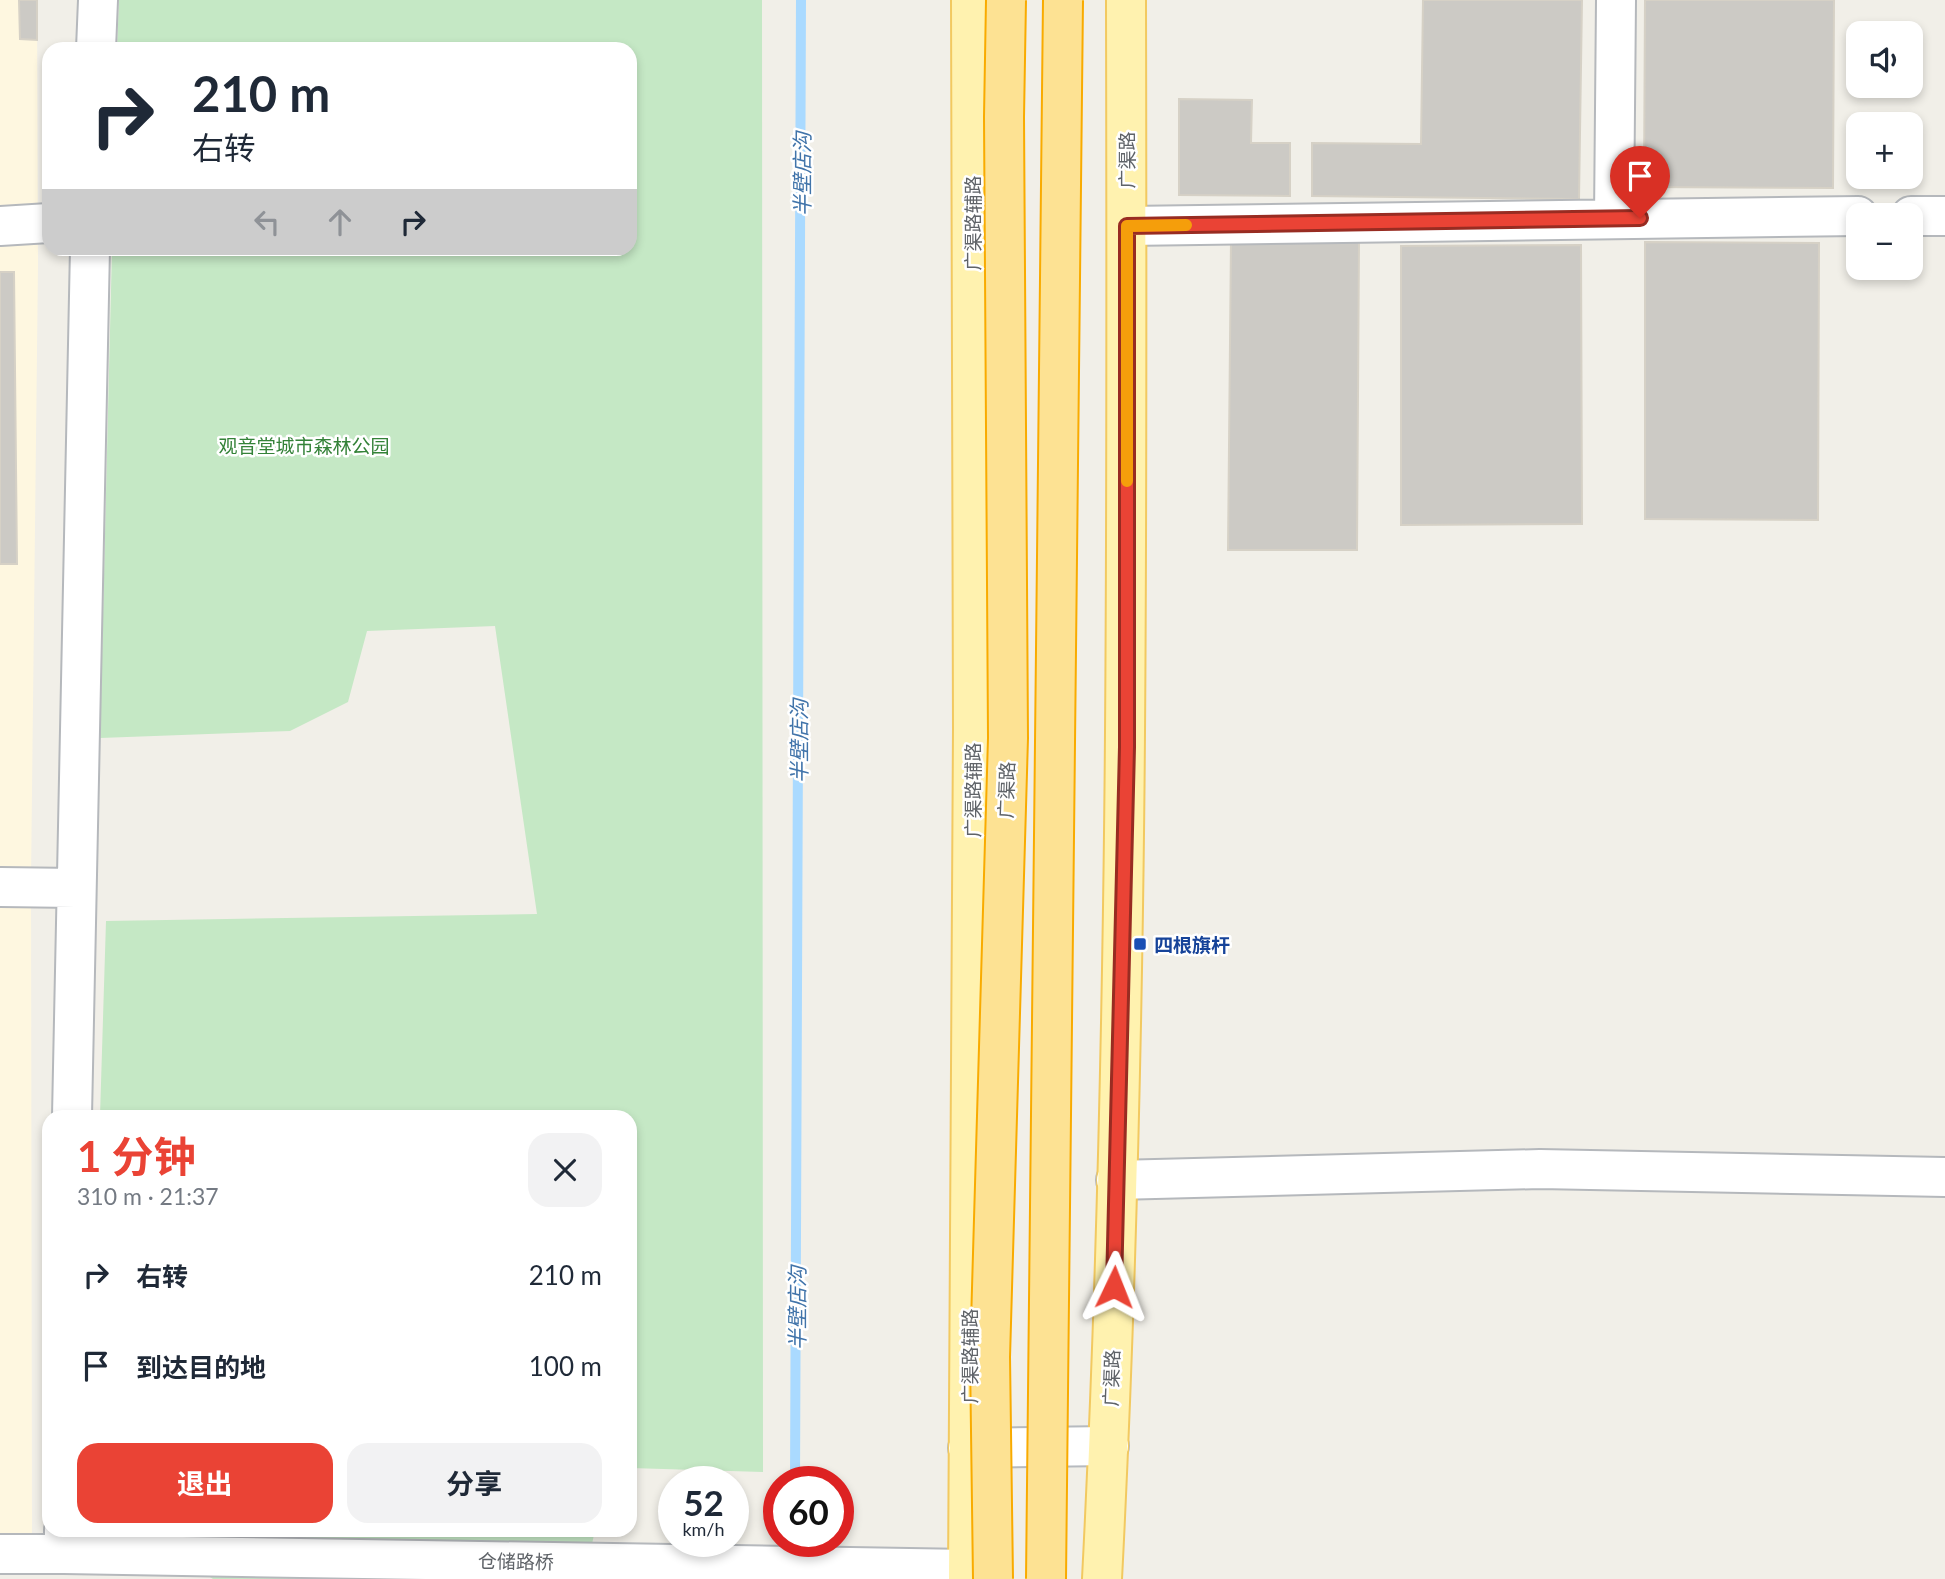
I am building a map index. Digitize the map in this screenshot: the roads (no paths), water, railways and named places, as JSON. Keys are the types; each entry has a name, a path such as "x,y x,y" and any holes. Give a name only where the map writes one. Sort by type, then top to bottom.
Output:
{"highway":[{"name":"广渠路","path":"976,1576 990,1357 1008,738 1004,117 1006,0"},
{"path":"1046,1579 1063,0"}],"main road":[{"name":"广渠路辅路","path":"971,0 973,728 968,1448 976,1576"},
{"name":"广渠路","path":"1102,1579 1109,1446 1127,747 1126,0"}],"street":[{"path":"96,42 98,0"},
{"path":"1614,218 1616,0"},
{"path":"1127,226 1846,216"},
{"path":"1923,216 1945,216"},
{"path":"0,226 42,223"},
{"path":"72,1110 90,256"},
{"path":"0,887 76,888"},
{"path":"1116,1180 1540,1169 1945,1177"},
{"path":"968,1448 1109,1446"},
{"name":"仓储路桥","path":"20,1562 64,1542 976,1576"}],"waterway":[{"name":"半壁店沟","path":"795,1466 801,0"}],"place":[{"name":"四根旗杆","path":"1140,944"}],"park label":[{"name":"观音堂城市森林公园","path":"304,445"}]}
